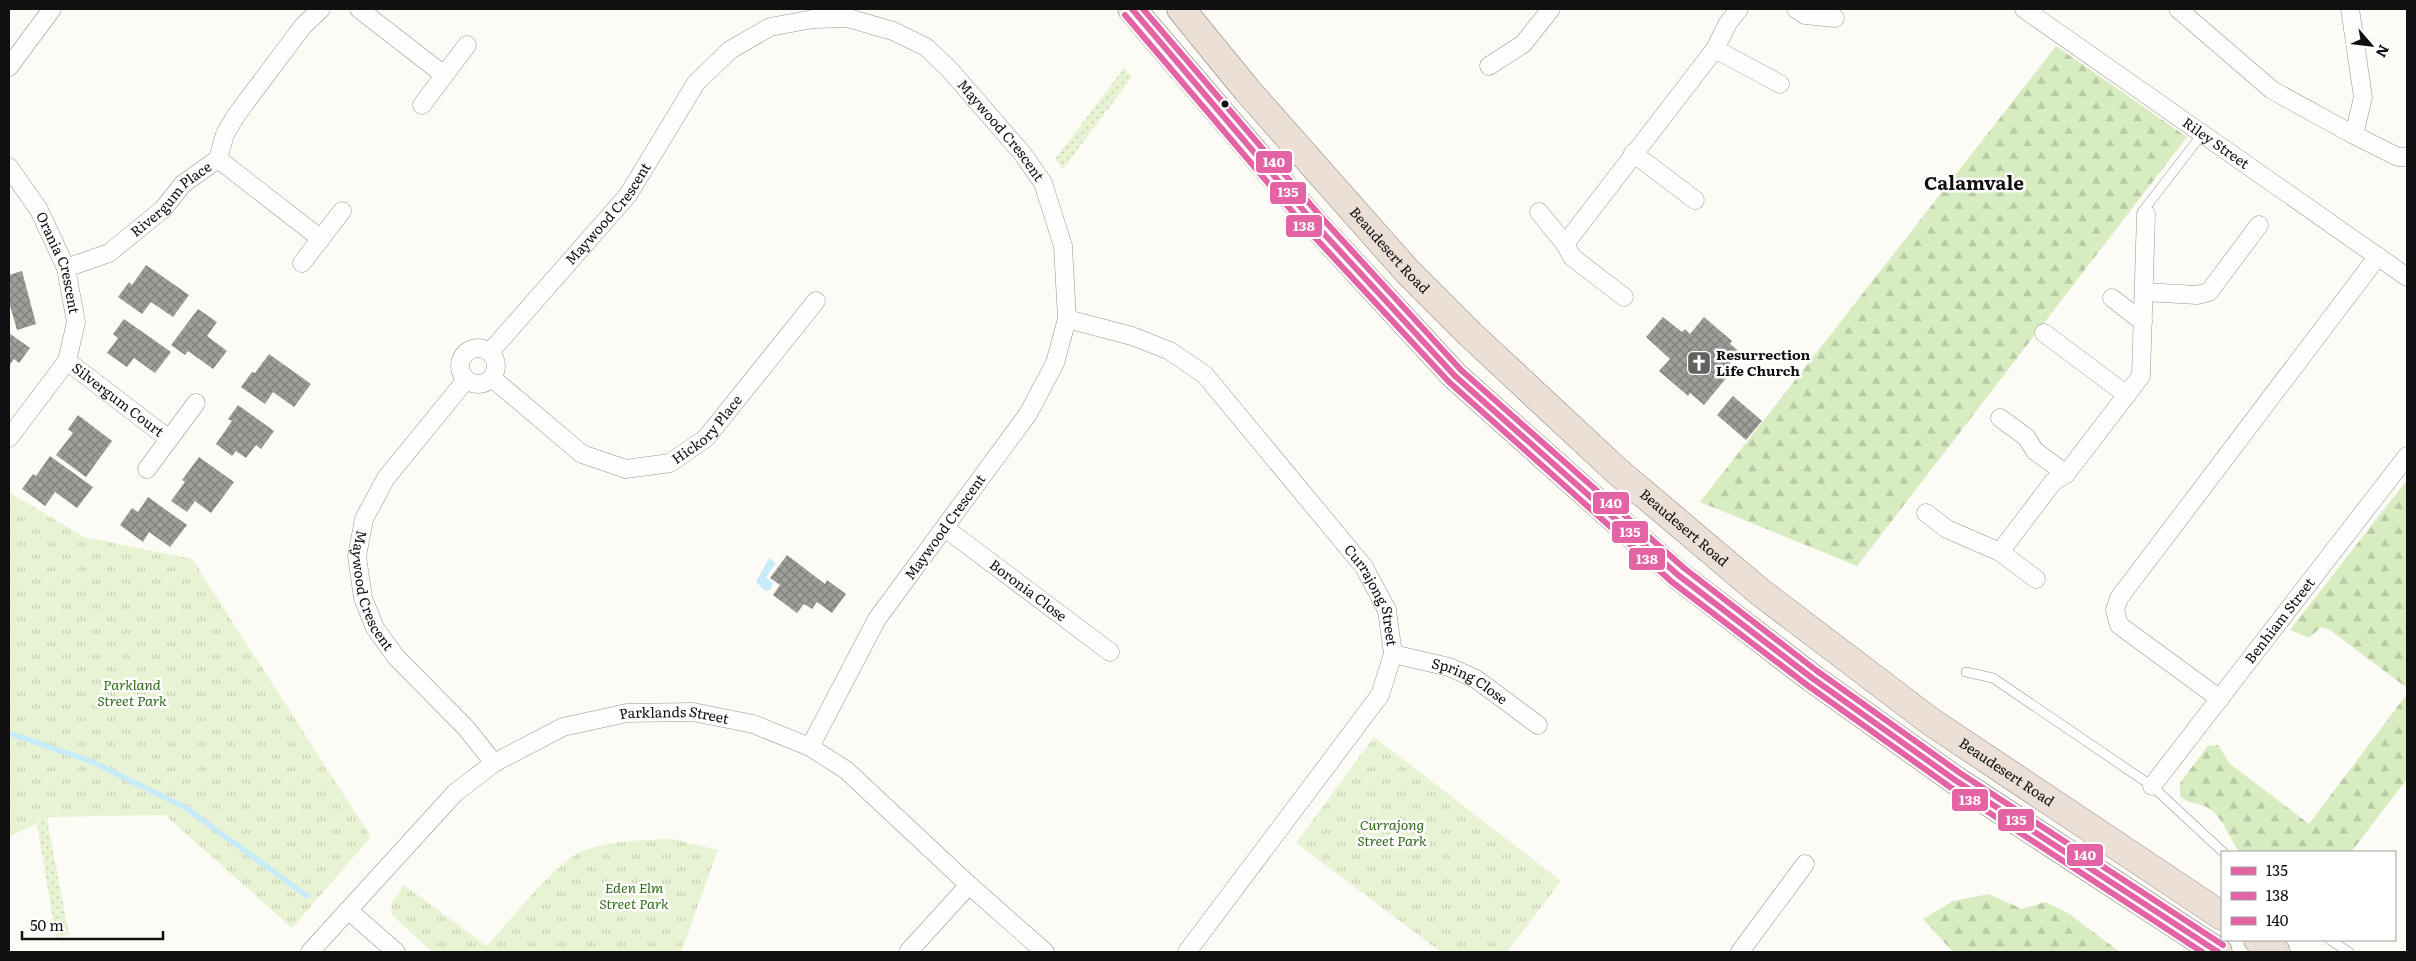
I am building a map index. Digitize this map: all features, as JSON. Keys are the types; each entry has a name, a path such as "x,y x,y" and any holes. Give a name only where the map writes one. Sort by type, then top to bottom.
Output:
{"highway":[{"path":"1132,9 1315,224 1456,376 1678,575 1812,678 1948,775 2218,952"},
{"name":"Beaudesert Road","path":"1181,9 1266,111 1408,271 1470,334 1617,471 1760,592 1930,721 2221,915"},
{"path":"2260,941 2276,952"}],"street":[{"path":"9,67 52,9"},
{"name":"Rivergum Place","path":"66,268 109,252 163,209 183,184 218,159 225,134 236,114 304,26 321,9"},
{"path":"359,9 444,75"},
{"path":"1489,66 1523,44 1551,9"},
{"path":"1565,244 1715,48 1728,23 1739,9"},
{"path":"1796,9 1805,15 1838,13"},
{"name":"Riley Street","path":"2024,9 2407,276"},
{"path":"2178,9 2272,90 2398,157 2407,157"},
{"path":"2350,9 2363,97 2354,135"},
{"name":"Maywood Crescent","path":"490,352 628,195 696,83 730,50 770,27 813,19 848,18 893,31 926,47 950,70 1022,153 1043,183 1063,246 1067,319 1055,363 1028,414 877,619 810,747"},
{"path":"422,105 467,45"},
{"path":"1715,48 1780,84"},
{"path":"1633,153 1695,200"},
{"path":"218,159 321,239"},
{"name":"Orania Crescent","path":"9,167 39,210 66,268 76,322 67,361 9,438"},
{"path":"302,263 342,211"},
{"path":"1539,212 1565,244 1572,257 1624,297"},
{"path":"2000,552 2053,482 2066,474 2142,376 2146,214"},
{"path":"2144,292 2197,294 2209,292 2259,225"},
{"path":"2220,699 2119,625 2114,610 2119,598 2378,256"},
{"path":"2112,298 2143,322"},
{"name":"Hickory Place","path":"492,378 582,454 626,470 670,463 706,438 816,301"},
{"name":"Currajong Street","path":"1067,319 1132,336 1170,350 1205,375 1364,567 1387,610 1393,654 1380,695 1187,952"},
{"path":"2044,333 2127,394"},
{"path":"473,349 485,349 490,352 496,367 492,378 482,384 471,383 466,380 460,371 461,359 464,355 473,349"},
{"name":"Silvergum Court","path":"67,361 169,439"},
{"name":"Maywood Crescent","path":"466,380 386,478 364,519 357,556 363,598 375,628 396,657 466,728 494,763"},
{"name":"Silvergum Court","path":"147,469 196,403"},
{"path":"2000,418 2026,437 2035,451 2066,474"},
{"name":"Benhiam Street","path":"2152,786 2407,456"},
{"path":"1926,512 1948,529 2000,552 2036,579"},
{"name":"Boronia Close","path":"945,528 1110,652"},
{"name":"Spring Close","path":"1393,654 1449,667 1476,679 1538,726"},
{"name":"Parklands Street","path":"310,952 456,792 494,763 563,728 628,713 693,712 752,724 810,747 846,770 969,885 1045,952"},
{"path":"1740,952 1805,864"},
{"path":"908,952 969,885"},
{"path":"348,910 396,952"}],"lane":[{"path":"2146,214 2146,207 2203,133"},
{"path":"1966,672 1993,678 2152,786 2222,851"},
{"path":"2332,941 2349,952"}],"green space":[{"path":"2056,46 2187,137 1857,566 1700,502"},
{"path":"1124,68 1132,77 1063,169 1055,159"},
{"path":"2407,480 2407,688 2330,630 2321,627 2309,638 2290,630"},
{"name":"Parkland Street Park","path":"10,493 84,537 192,559 371,837 292,928 165,815 50,817 9,837"},
{"path":"2407,694 2407,779 2352,851 2238,851 2220,820 2210,809 2190,802 2180,796 2180,783 2208,746 2218,745 2230,764 2309,824"},
{"name":"Currajong Street Park","path":"1374,737 1561,881 1507,952 1441,952 1296,843"},
{"path":"47,819 69,935 56,937 37,824"},
{"name":"Eden Elm Street Park","path":"673,839 718,850 681,952 432,952 392,915 391,904 404,885 487,946 548,878 561,865 574,856 585,850 607,844"},
{"path":"1989,894 2022,909 2045,902 2068,913 2120,952 1953,952 1923,919 1953,901"}],"water":[{"path":"769,558 776,563 766,577 773,584 770,590 765,591 756,582"}],"building":[{"path":"146,265 189,295 173,317 151,302 142,314 118,297 129,282 132,285"},
{"path":"22,271 36,324 17,330 9,302 9,275"},
{"path":"198,309 217,322 207,336 227,351 213,369 188,351 185,355 171,345"},
{"name":"Resurrection Life Church","path":"1663,317 1682,332 1685,329 1690,334 1704,317 1732,341 1730,344 1740,352 1728,366 1733,370 1704,405 1690,393 1688,396 1659,371 1670,359 1646,337"},
{"path":"124,319 171,352 155,373 134,358 127,367 107,353 118,338 113,334"},
{"path":"9,333 30,348 19,363 14,359 9,366"},
{"path":"269,354 311,384 294,407 273,392 265,404 241,387 252,372 255,373"},
{"path":"1733,396 1762,421 1746,440 1717,415"},
{"path":"238,405 274,431 261,449 256,445 246,458 236,451 232,456 216,444 232,421 228,419"},
{"path":"78,415 112,441 86,477 56,455 73,433 68,429"},
{"path":"50,456 93,487 77,508 55,492 45,506 22,489 33,474 36,476"},
{"path":"199,457 234,482 211,513 195,501 187,512 171,501 185,482 182,480"},
{"path":"148,497 187,525 170,547 149,532 143,542 120,525 132,508 138,512"},
{"path":"787,555 825,584 827,580 846,594 832,613 817,602 812,609 804,604 797,613 773,595 780,585 770,578"}],"waterway":[{"path":"9,733 93,762 186,808 307,896"}],"transit line":[{"name":"135","path":"1132,9 1315,224 1455,376 1678,575 1812,678 1955,780 2218,952"},
{"name":"140","path":"1143,9 1322,218 1461,370 1684,568 1817,671 1960,773 2223,945"},
{"name":"138","path":"1125,15 1308,230 1449,382 1672,582 1807,685 1950,787 2202,952"}],"place":[{"name":"Resurrection Life Church","path":"1699,363"}],"district":[{"name":"Calamvale","path":"1974,183"}]}
